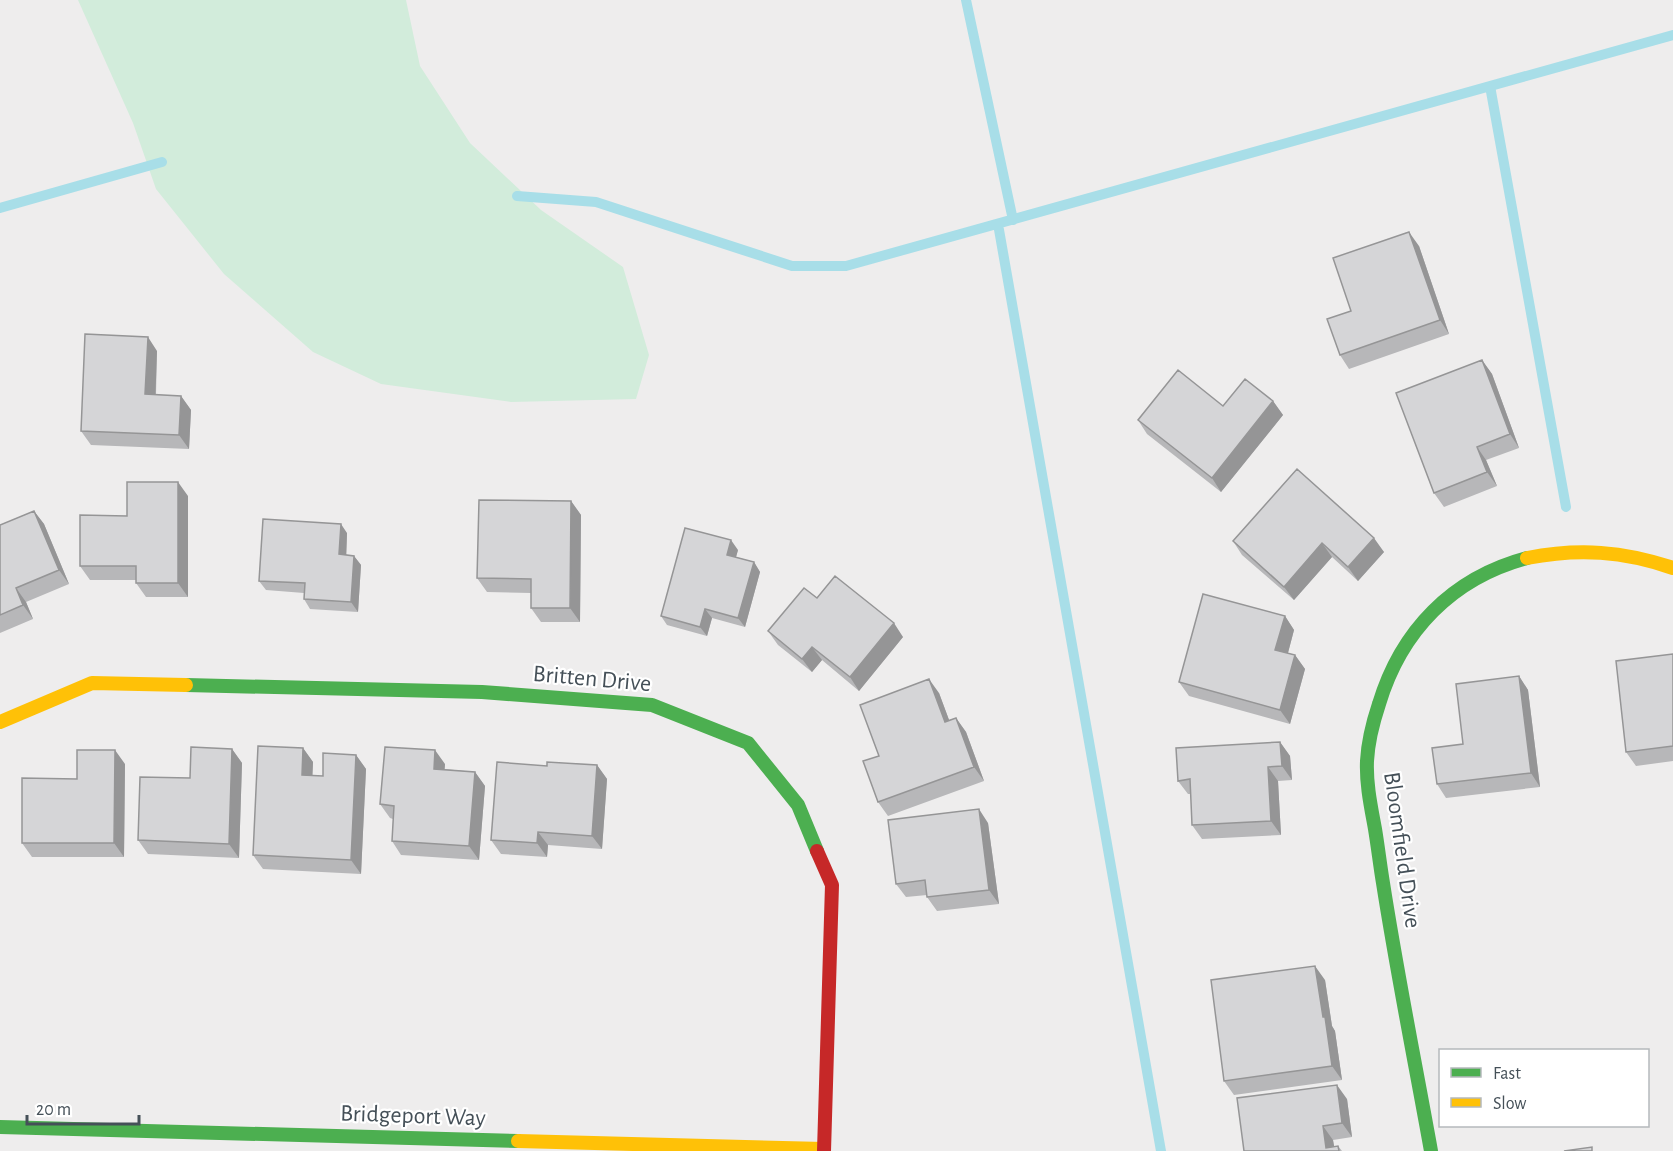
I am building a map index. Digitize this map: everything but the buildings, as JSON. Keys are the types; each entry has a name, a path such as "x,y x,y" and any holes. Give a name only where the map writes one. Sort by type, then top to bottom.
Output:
{"street":[{"name":"Bloomfield Drive","path":"1431,1151 1397,967 1369,795 1367,761 1371,729 1393,664 1407,640 1446,598 1469,581 1493,568 1559,552 1596,552 1632,555 1673,568"},
{"name":"Britten Drive","path":"0,722 92,683 482,692 652,705 748,743 798,805 832,885 824,1150"},
{"name":"Bridgeport Way","path":"0,1127 824,1150"}],"green space":[{"path":"78,0 406,0 420,66 470,143 541,210 623,267 649,355 636,399 511,402 381,384 313,352 224,274 156,189 133,123"}],"waterway":[{"path":"966,0 1013,220"},
{"path":"517,196 596,202 792,266 846,266 1673,35"},
{"path":"1490,86 1566,507"},
{"path":"0,208 162,162"},
{"path":"998,224 1161,1151"}],"traffic: fast":[{"path":"1431,1151 1394,950 1369,795 1368,747 1379,704 1389,678 1401,653 1416,631 1433,611 1475,579 1527,558"},
{"path":"186,685 482,692 652,705 748,743 798,805 817,851"},
{"path":"0,1127 518,1141"}],"traffic: slow":[{"path":"1527,558 1565,553 1601,553 1636,558 1673,568"},
{"path":"0,722 92,683 186,685"},
{"path":"518,1141 824,1149"}],"traffic: jam":[{"path":"817,851 832,885 824,1151"}]}
